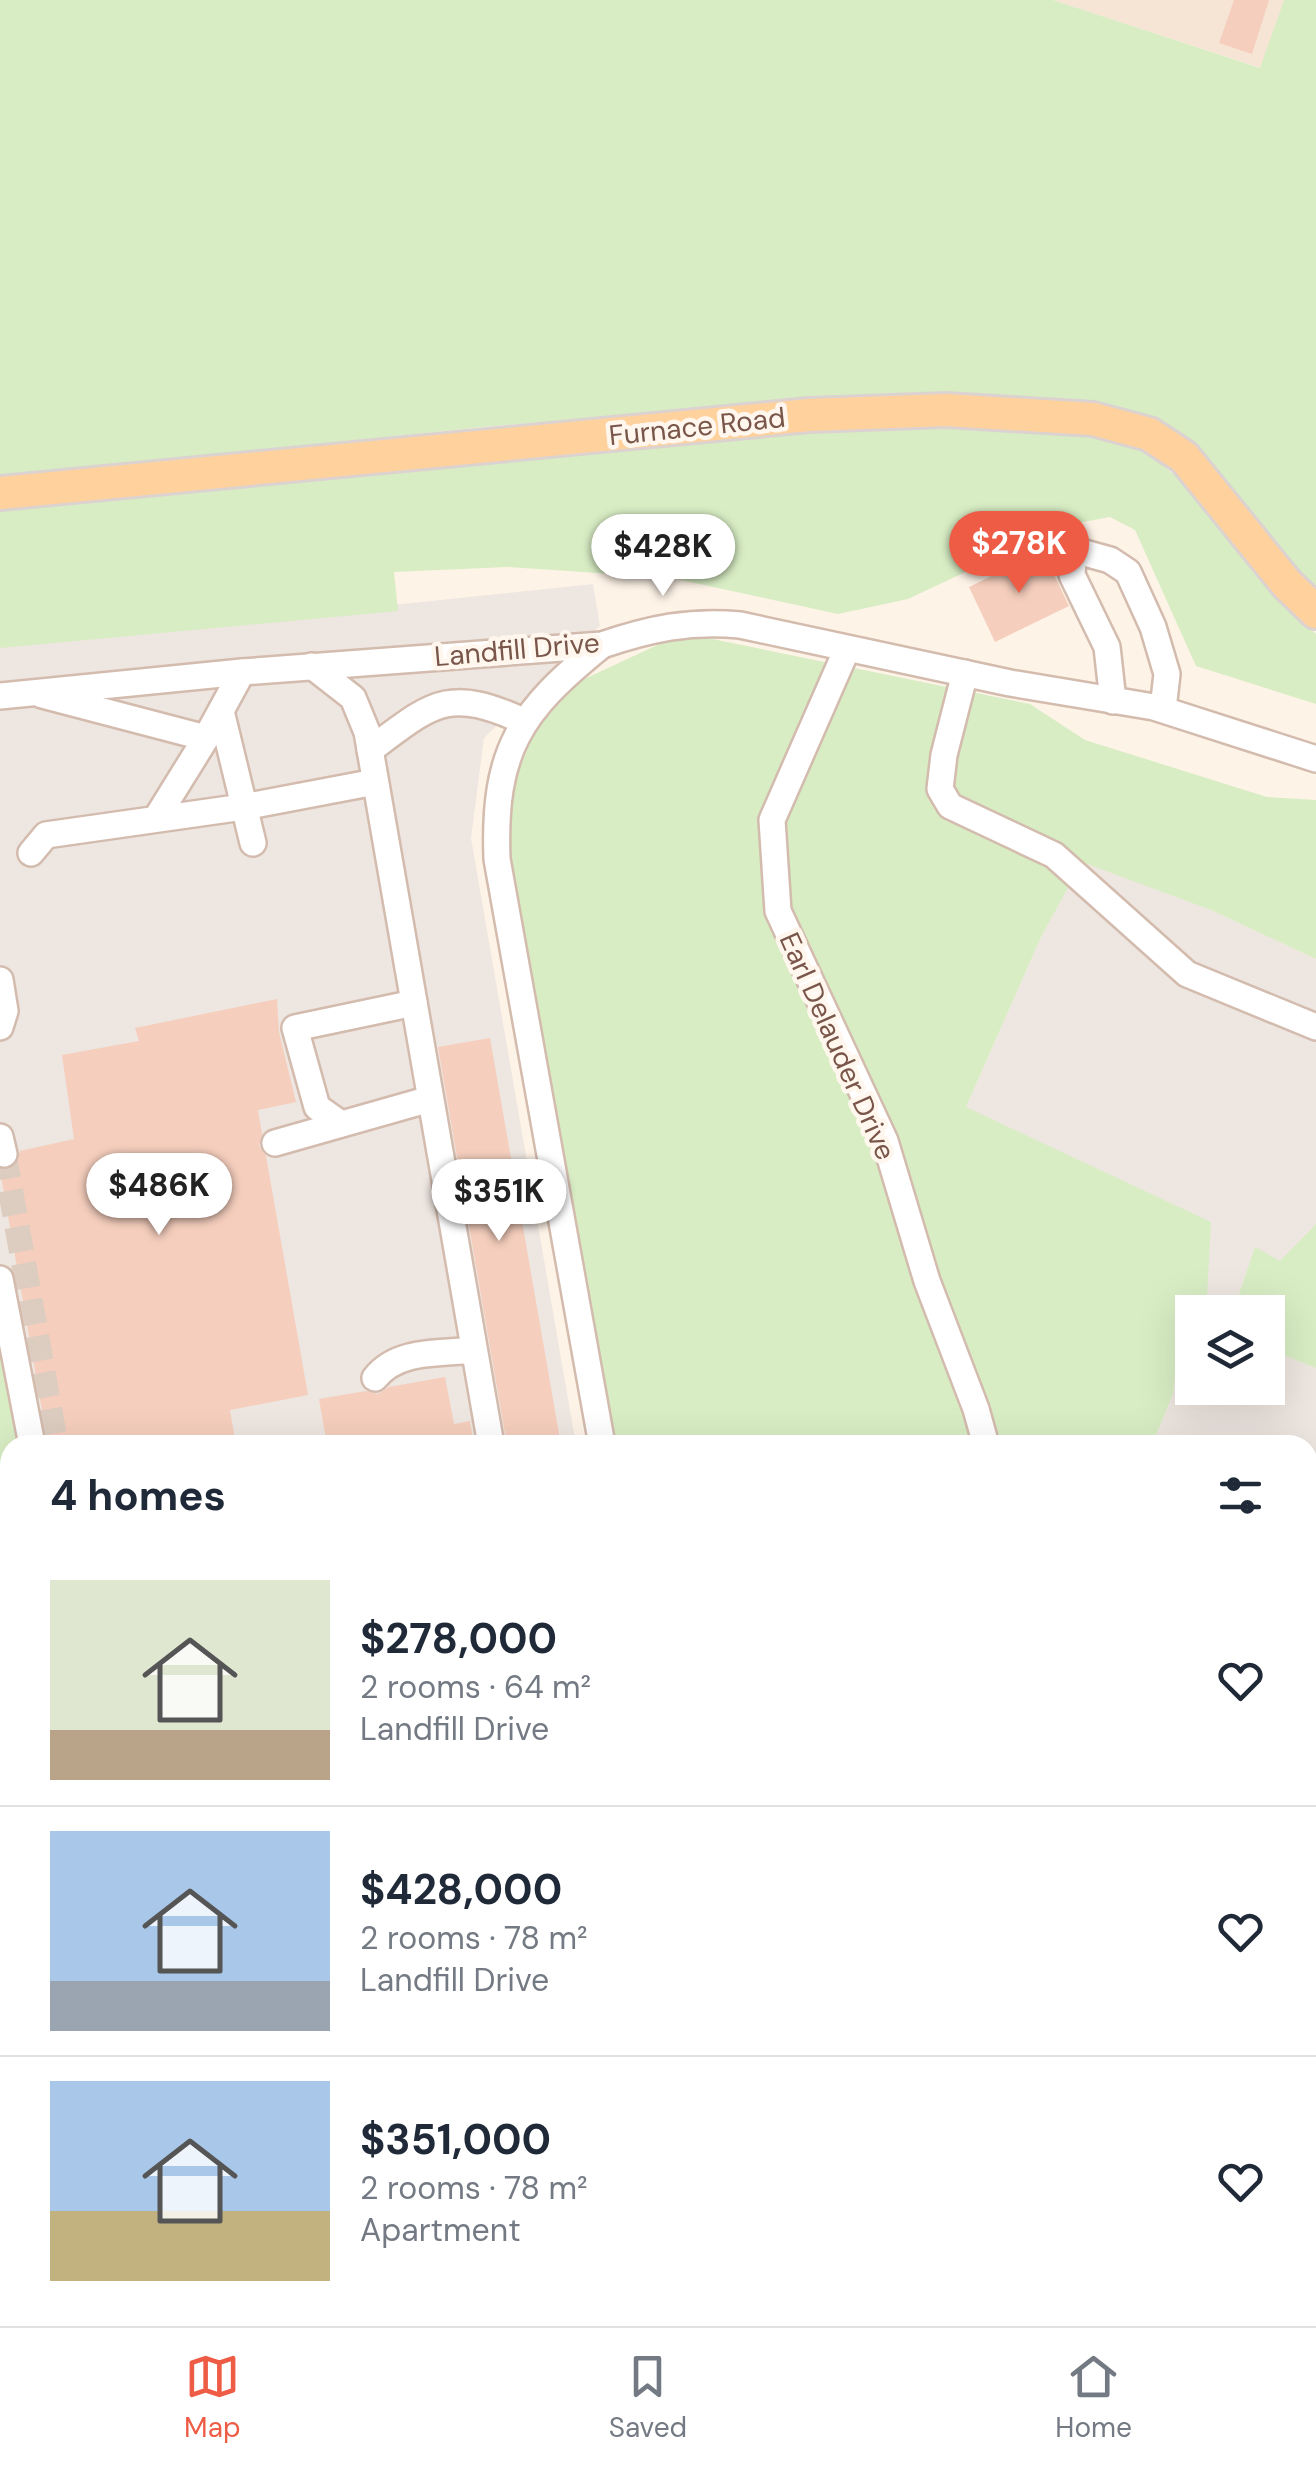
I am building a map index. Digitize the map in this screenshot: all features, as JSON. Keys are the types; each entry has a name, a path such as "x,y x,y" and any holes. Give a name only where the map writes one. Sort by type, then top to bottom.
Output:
{"main road":[{"name":"Furnace Road","path":"0,492 809,414 946,410 1093,419 1150,434 1184,457 1287,584 1316,612"}],"street":[{"path":"1113,700 1107,648 1072,575 1073,559 1080,552 1092,552 1128,572 1154,627 1167,674 1163,709"},
{"name":"Landfill Drive","path":"0,696 312,666 602,645 646,630 708,622 1163,709 1316,758"},
{"path":"600,1435 497,859 497,804 504,770 523,721 539,699 602,645"},
{"name":"Earl Delauder Drive","path":"846,649 772,820 778,911 885,1141 927,1281 983,1435"},
{"path":"312,666 354,698 370,750 489,1435"},
{"path":"157,817 242,672"},
{"path":"965,673 944,755 940,790 950,806 1054,855 1187,974 1316,1027"},
{"path":"33,692 206,738"},
{"path":"370,750 419,714 444,703 474,702 523,721"},
{"path":"221,711 253,843"},
{"path":"31,853 46,835 243,807 375,782"},
{"path":"0,980 5,1010 0,1027"},
{"path":"341,1124 317,1108 295,1028 414,1003"},
{"path":"275,1143 430,1098"},
{"path":"0,1279 30,1435"},
{"path":"375,1378 385,1365 399,1358 474,1350"}],"shaded area":[{"path":"1053,0 1284,0 1261,68"},
{"path":"593,584 600,626 484,738 471,838 574,1435 17,1435 0,1340 0,646"},
{"path":"1082,861 1211,910 1316,959 1316,1224 1280,1262 1255,1248 1239,1295 1206,1295 966,1107 1041,937"},
{"path":"1285,1356 1316,1368 1316,1435 1156,1435 1173,1394 1175,1376 1175,1405 1285,1405"}],"green space":[{"path":"0,0 1053,0 1260,68 1284,0 1316,0 1316,592 1286,566 1245,510 1101,410 878,395 483,427 0,477"},
{"path":"900,425 1058,433 1112,438 1137,445 1186,484 1259,580 1316,634 1316,704 1196,666 1135,530 1110,517 1063,526 908,599 838,614 672,578 507,567 394,572 398,611 0,648 0,505 740,436"},
{"path":"683,633 1030,704 1085,740 1267,797 1316,800 1316,959 1211,910 1082,862 1041,937 966,1107 1211,1222 1207,1295 1175,1295 1173,1394 1156,1435 611,1435 499,822 534,732 578,682"},
{"path":"1316,1224 1316,1368 1285,1356 1285,1295 1239,1295 1255,1247 1280,1261"},
{"path":"0,1340 17,1435 0,1435"}],"building":[{"path":"1234,0 1269,0 1252,54 1219,43"},
{"path":"1043,551 1069,606 995,642 969,587"},
{"path":"277,999 279,1032 296,1102 258,1110 262,1134 259,1146 266,1156 308,1395 230,1410 234,1435 46,1435 0,1170 16,1165 20,1151 74,1139 62,1055 139,1041 135,1028"},
{"path":"490,1038 559,1435 505,1435 438,1047"},
{"path":"445,1377 454,1424 470,1421 472,1435 325,1435 319,1399 366,1391 378,1394 389,1387"}],"tunnel":[{"path":"4,1154 54,1435"}]}
